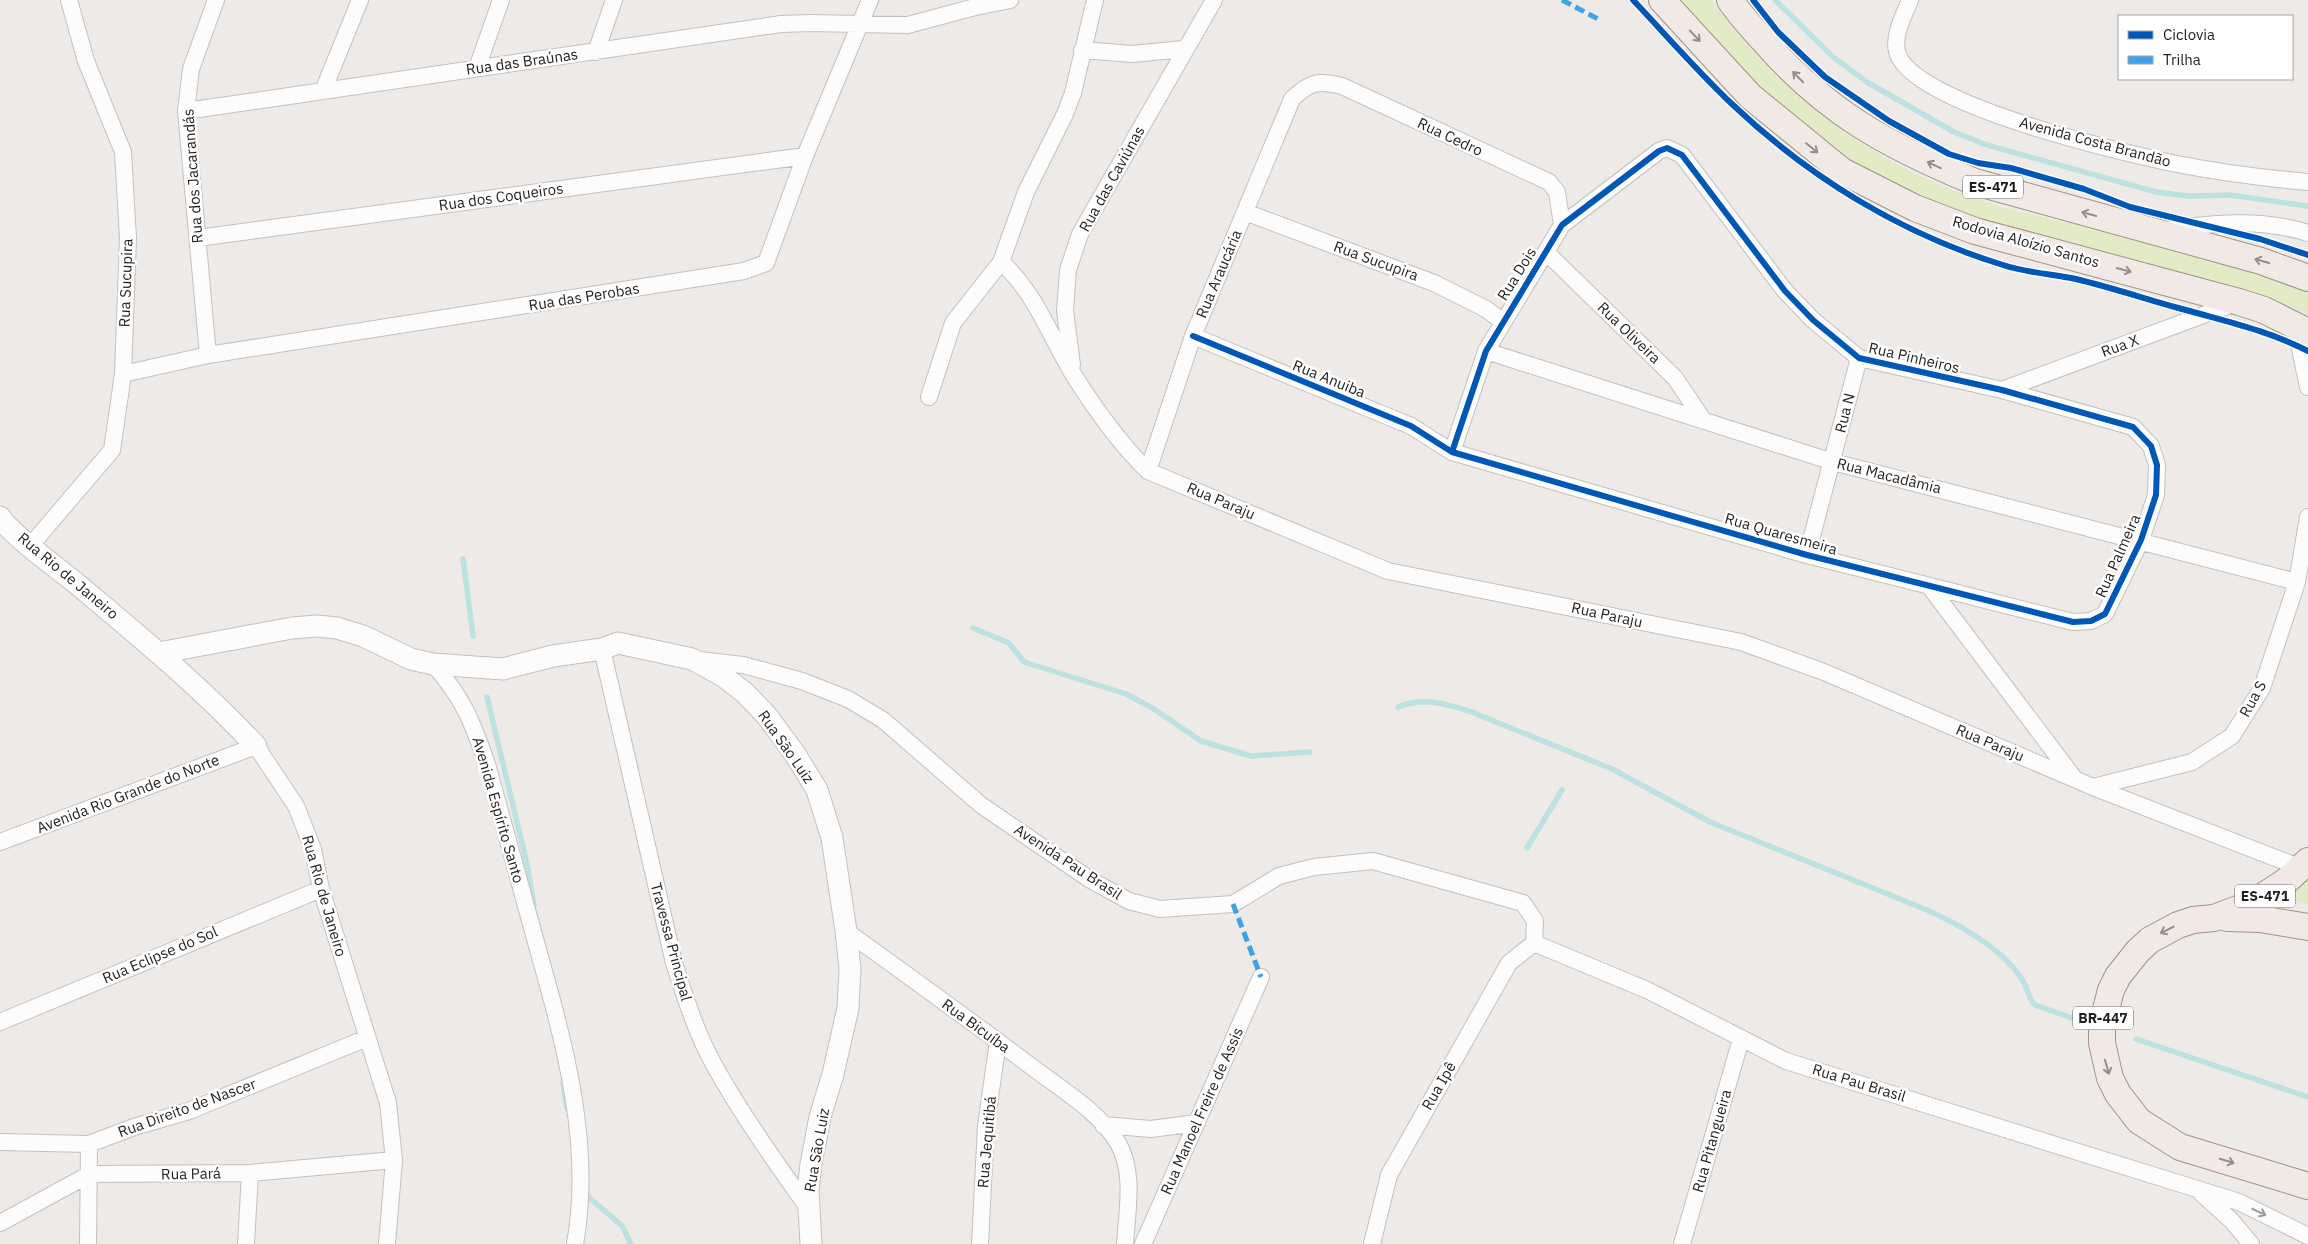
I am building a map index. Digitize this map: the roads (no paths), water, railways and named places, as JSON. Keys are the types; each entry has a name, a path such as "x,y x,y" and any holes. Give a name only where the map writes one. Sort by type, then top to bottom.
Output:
{"main road":[{"name":"Rodovia Aloízio Santos","path":"1662,0 1750,96 1842,171 1916,208 1975,231 2239,302 2264,310 2302,328"},
{"name":"ES-471","path":"1730,0 1774,52 1809,89 1843,116 1876,136 1938,167 1975,182 2261,261 2308,278"},
{"name":"ES-471","path":"2214,918 2245,906 2268,894 2305,864"},
{"name":"BR-447","path":"2308,927 2260,918 2214,918 2193,920 2164,932 2138,951 2118,976 2108,999 2102,1025 2103,1051 2110,1078 2118,1094 2139,1121 2180,1147 2308,1186"}],"street":[{"name":"Rua Sucupira","path":"30,546 112,450 123,374 128,238 122,152 86,61 70,0"},
{"name":"Rua dos Jacarandás","path":"208,356 186,111 191,69 216,0"},
{"path":"323,91 360,0"},
{"path":"477,68 501,0"},
{"path":"596,52 614,0"},
{"name":"Rua das Perobas","path":"123,374 208,356 744,271 766,263 805,156 870,0"},
{"name":"Rua das Braúnas","path":"186,111 781,24 908,25 974,7 1010,0"},
{"path":"929,397 953,323 1001,262 1026,192 1065,114 1073,93 1095,0"},
{"name":"Rua das Caviúnas","path":"1073,374 1065,311 1068,270 1080,234 1184,49 1214,0"},
{"name":"Avenida Costa Brandão","path":"1910,0 1897,36 1897,52 1905,66 1936,90 2038,130 2173,163 2308,182"},
{"path":"1082,50 1132,54 1184,49"},
{"name":"Rua Cedro","path":"1306,85 1323,82 1342,86 1549,182 1558,192 1562,225"},
{"name":"Rua Araucária","path":"1148,471 1193,336 1292,99 1306,85"},
{"name":"Rua Pinheiros","path":"1659,151 1667,148 1682,155 1785,291 1812,320 1859,358 2002,390 2133,427"},
{"name":"Rua Dois","path":"1452,452 1486,351 1502,321 1562,225 1659,151"},
{"name":"Rua dos Coqueiros","path":"198,238 805,156"},
{"name":"Rua Sucupira","path":"1245,212 1434,283 1486,309 1502,321"},
{"path":"2156,232 2212,224 2252,222 2288,227 2308,233"},
{"name":"Rua Oliveira","path":"1546,252 1675,378 1704,421"},
{"name":"Rua Paraju","path":"1001,262 1018,277 1027,290 1073,374 1124,448 1148,471 1388,571 1741,642 1824,672 2093,787 2305,864"},
{"name":"Rua X","path":"2002,390 2239,302"},
{"path":"2302,328 2308,387"},
{"name":"Rua Anuiba","path":"1193,336 1411,426 1452,452"},
{"name":"Rua Macadâmia","path":"1486,351 1832,462 2141,540 2297,582"},
{"name":"Rua N","path":"1807,555 1859,358"},
{"name":"Rua Palmeira","path":"2105,614 2141,540 2156,495 2157,465 2151,446 2133,427"},
{"name":"Rua Quaresmeira","path":"1452,452 1807,555 2073,622 2091,622 2105,614"},
{"name":"Rua S","path":"2093,787 2192,762 2232,736 2262,688 2297,582 2308,517"},
{"name":"Rua Rio de Janeiro","path":"0,518 30,546 160,653 228,715 256,746 296,806 313,848 320,889 388,1103 394,1160 386,1244"},
{"path":"1929,586 2075,779"},
{"path":"160,653 292,628 317,626 337,628 363,636 411,658 433,664"},
{"name":"Rua São Luiz","path":"433,664 503,669 553,656 602,649 618,643 692,660 723,676 746,693 762,710 794,754 816,790 832,838 850,969 848,1008 833,1074 820,1118 811,1164 808,1208 811,1244"},
{"name":"Travessa Principal","path":"602,649 674,963 689,1010 713,1062 748,1122 808,1208"},
{"name":"Avenida Pau Brasil","path":"692,660 743,665 802,681 848,699 883,720 981,805 1089,879 1129,901 1160,909 1233,904 1279,876 1314,867 1373,861 1523,903 1535,921 1534,943"},
{"name":"Avenida Espírito Santo","path":"433,664 454,688 473,724 487,764 560,1029 573,1095 580,1149 580,1190 575,1244"},
{"name":"Avenida Rio Grande do Norte","path":"0,842 256,746"},
{"name":"Rua Eclipse do Sol","path":"0,1022 320,889"},
{"name":"Rua Bicuíba","path":"846,931 998,1041 1079,1103 1103,1125 1118,1143 1125,1158 1128,1182 1125,1244"},
{"name":"Rua Pau Brasil","path":"1534,943 1647,990 1786,1061 2239,1202 2308,1236"},
{"name":"Rua Ipê","path":"1372,1244 1389,1175 1509,963 1534,943"},
{"name":"Rua Manoel Freire de Assis","path":"1143,1244 1262,977"},
{"name":"Rua Direito de Nascer","path":"0,1142 90,1144 134,1127 189,1111 366,1038"},
{"name":"Rua Pitangueira","path":"1682,1244 1741,1039"},
{"name":"Rua Jequitibá","path":"980,1244 986,1126 998,1041"},
{"path":"1103,1125 1151,1128 1197,1123"},
{"path":"88,1244 90,1144"},
{"name":"Rua Pará","path":"0,1223 90,1174 250,1173 394,1160"},
{"path":"246,1244 250,1173"},
{"path":"2197,1190 2232,1221 2250,1244"}],"waterway":[{"path":"1775,0 1833,57 1867,82 1954,132 1987,145 2156,192 2189,196 2230,195 2308,206"},
{"path":"463,559 473,636"},
{"path":"973,628 1009,643 1024,662 1126,694 1154,709 1201,741 1251,756 1310,752"},
{"path":"487,697 527,864 534,906"},
{"path":"1398,707 1416,702 1434,702 1469,711 1612,769 1710,822 1927,910 1967,931 1993,948 2015,969 2035,1005 2072,1018"},
{"path":"1527,848 1562,790"},
{"path":"2136,1039 2308,1097"},
{"path":"563,1083 567,1108"},
{"path":"584,1193 622,1226 631,1244"}]}
